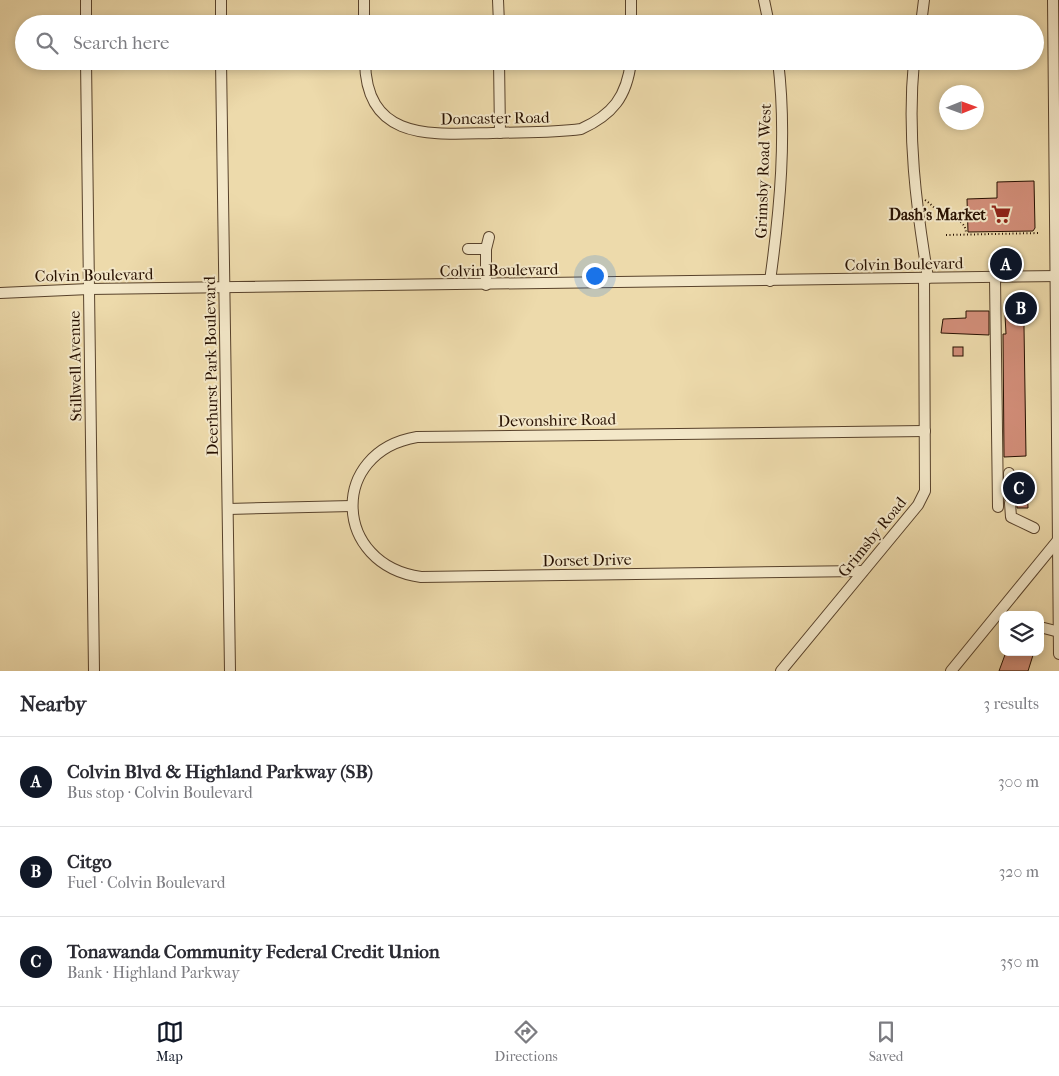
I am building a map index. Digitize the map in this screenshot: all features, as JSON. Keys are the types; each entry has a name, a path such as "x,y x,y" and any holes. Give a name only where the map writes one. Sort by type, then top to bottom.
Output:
{"street":[{"path":"86,0 86,15"},
{"path":"221,0 221,15"},
{"path":"364,0 364,15"},
{"path":"498,0 499,15"},
{"path":"631,0 631,15"},
{"path":"764,0 767,15"},
{"path":"922,15 924,0"},
{"path":"1053,0 1059,654"},
{"name":"Stillwell Avenue","path":"86,70 94,671"},
{"name":"Deerhurst Park Boulevard","path":"222,70 230,671"},
{"name":"Doncaster Road","path":"365,70 371,96 395,124 418,133 431,134 566,131 580,129 596,122 612,110 626,84 629,70"},
{"path":"499,70 500,133"},
{"name":"Grimsby Road West","path":"770,281 780,203 782,108 779,70"},
{"path":"913,70 911,109 912,152 926,278"},
{"path":"486,285 486,248 489,237"},
{"path":"468,249 486,248"},
{"name":"Colvin Boulevard","path":"0,293 90,289 1057,276"},
{"name":"Grimsby Road","path":"781,671 923,497 926,486 926,278"},
{"path":"995,278 998,507"},
{"name":"Devonshire Road","path":"352,506 356,484 361,473 375,454 395,442 417,437 925,431"},
{"path":"1009,473 1011,517 1034,528"},
{"path":"228,508 352,506"},
{"name":"Dorset Drive","path":"352,506 356,529 369,552 389,569 420,577 863,571"},
{"path":"1003,611 1059,539"},
{"path":"951,671 999,616"},
{"path":"1044,628 1059,632"}],"path":[{"path":"924,198 941,213 959,221 966,228 966,234"},
{"path":"946,235 1040,233"}],"building":[{"name":"Dash's Market","path":"1034,181 1035,228 1033,231 968,232 967,199 997,198 997,182"},
{"path":"1014,303 1029,303 1029,313 1025,313 1024,327 1026,456 1004,457 1003,334 1006,334 1005,315 1014,315"},
{"path":"966,311 989,311 989,335 941,333 943,319 966,318"},
{"path":"953,347 963,347 963,356 953,356"},
{"path":"1016,481 1027,481 1028,508 1017,508"},
{"path":"1005,656 1033,656 1028,671 999,671"}],"place":[{"name":"Dash's Market","path":"1001,214"},
{"name":"Colvin Blvd & Highland Parkway (SB)","path":"1006,264"},
{"name":"Citgo","path":"1021,308"},
{"name":"Tonawanda Community Federal Credit Union","path":"1019,488"}]}
